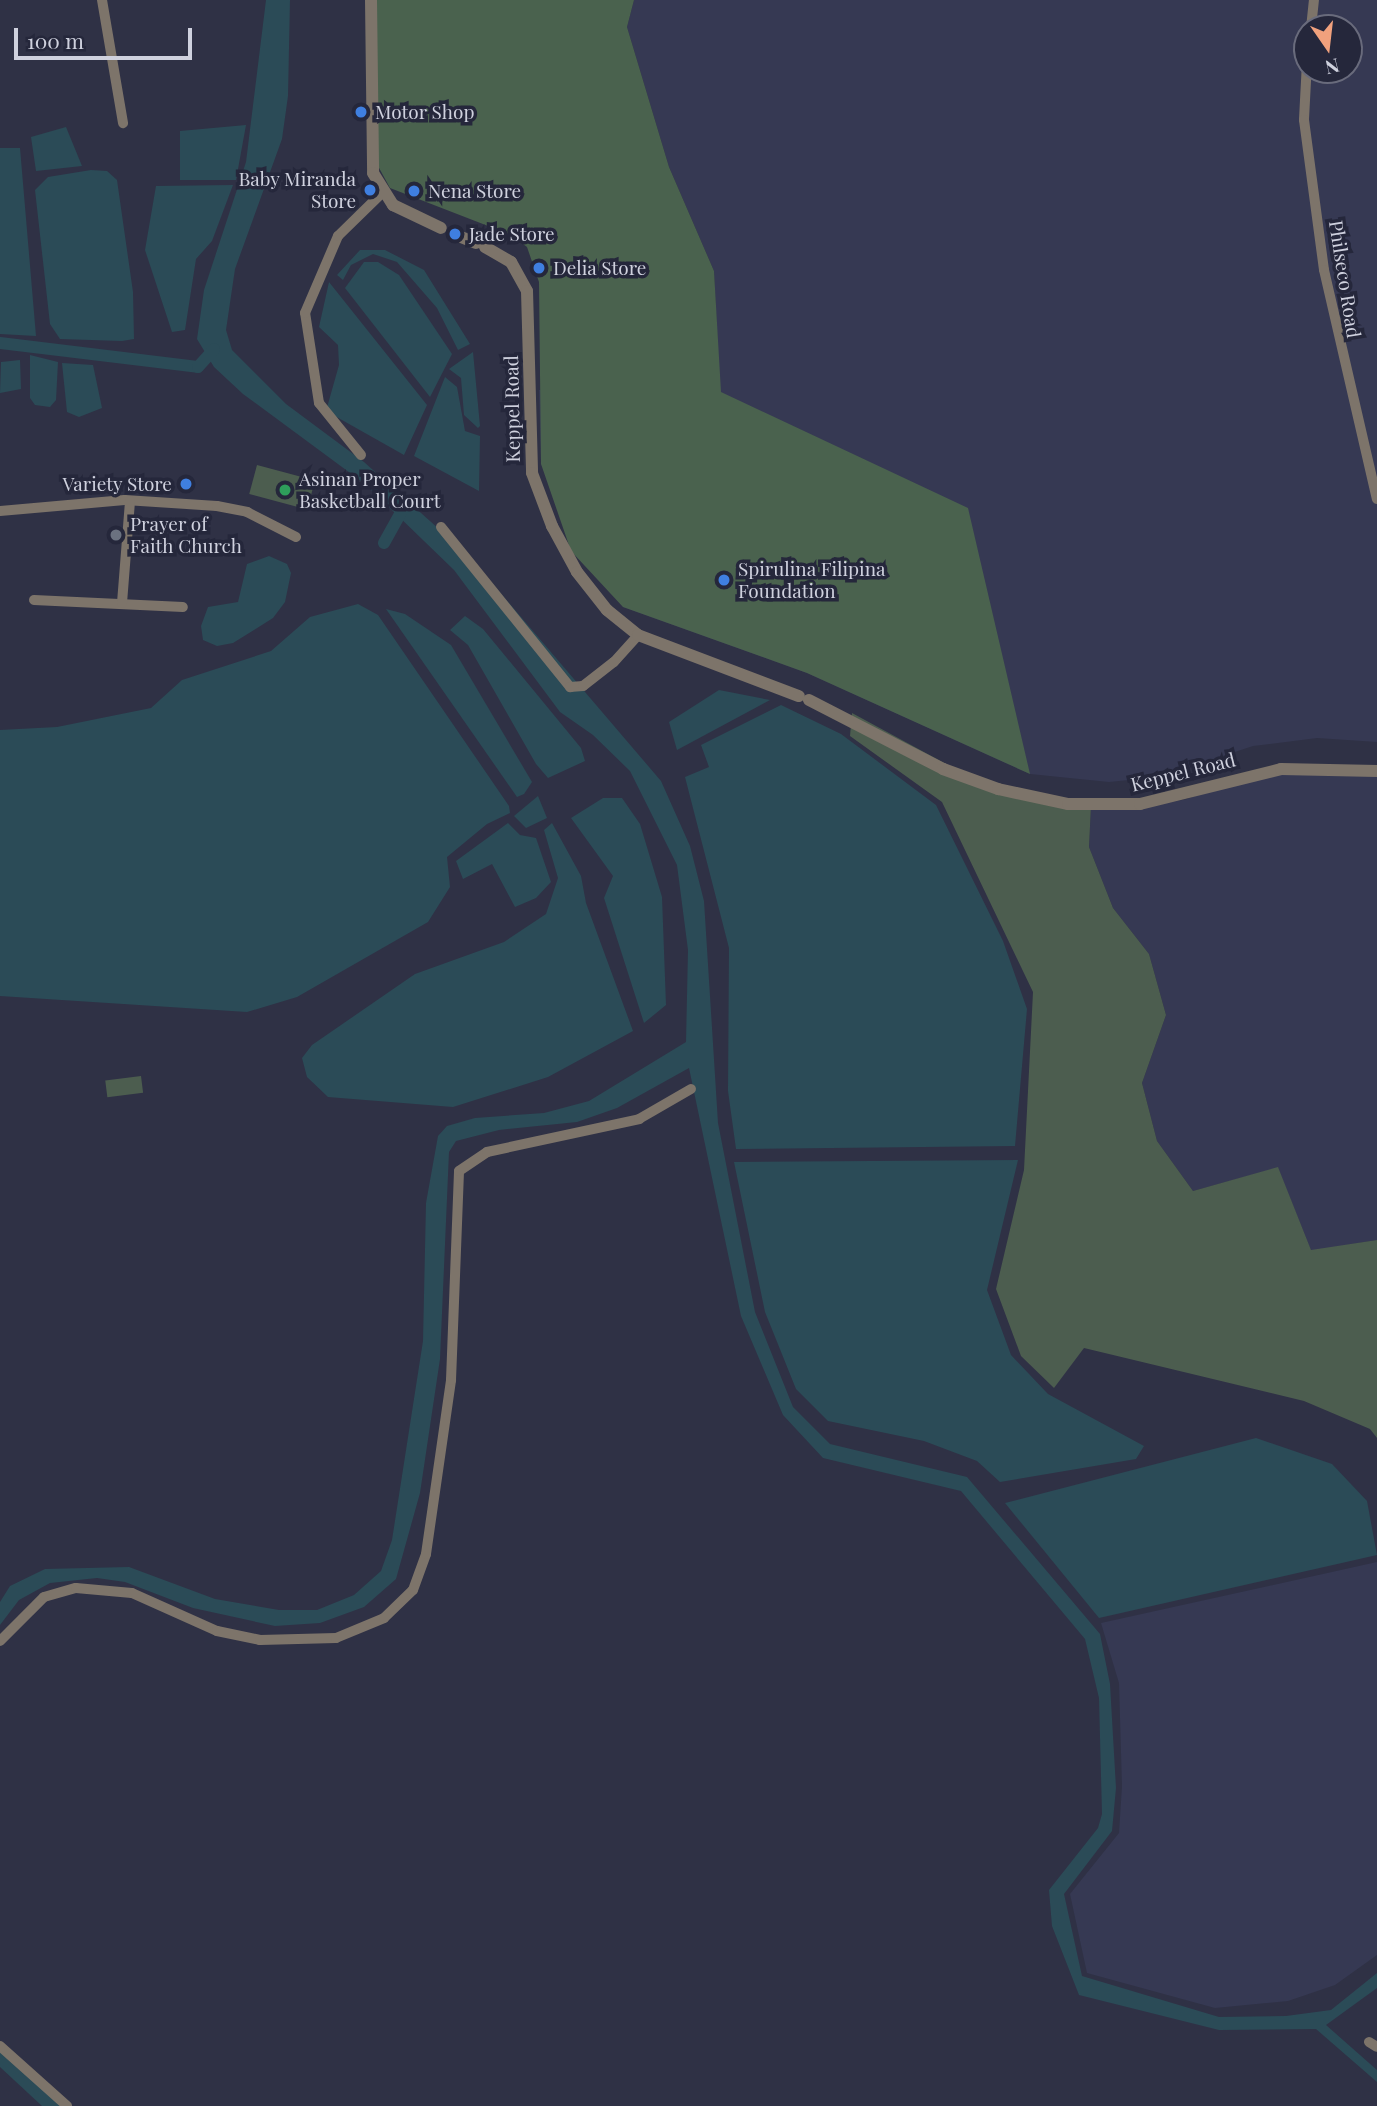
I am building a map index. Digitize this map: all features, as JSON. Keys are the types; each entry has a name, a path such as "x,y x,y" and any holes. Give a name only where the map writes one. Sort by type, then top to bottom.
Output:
{"street":[{"path":"102,0 123,123"},
{"path":"361,455 319,403 305,313 338,236 382,193 372,167 371,0"},
{"name":"Philseco Road","path":"1306,84 1304,120 1324,270 1377,499"},
{"name":"Keppel Road","path":"382,193 397,208 481,245 511,262 529,300 528,440 544,508 589,589 638,635 804,698 943,769 998,789 1068,804 1140,804 1281,769 1377,771"},
{"path":"122,603 130,500"},
{"path":"0,510 130,500 233,508 296,537"},
{"path":"441,527 570,687 583,686 614,662 638,635"},
{"path":"34,600 183,607"},
{"path":"0,1641 44,1597 76,1588 131,1593 217,1631 260,1640 336,1638 384,1618 413,1590 426,1554 451,1380 459,1171 487,1152 631,1122 691,1089"},
{"path":"0,2046 66,2106"}],"shaded area":[{"path":"266,0 290,0 288,96 282,139 235,269 226,330 232,350 286,404 364,462 468,555 661,781 690,846 704,901 718,1123 755,1312 793,1407 830,1444 967,1477 1100,1634 1110,1684 1116,1788 1112,1831 1064,1894 1082,1976 1219,2017 1286,2016 1331,2010 1377,1973 1377,1988 1326,2025 1377,2070 1377,2082 1316,2029 1219,2030 1079,1995 1052,1926 1049,1890 1098,1828 1102,1814 1099,1698 1085,1639 961,1491 823,1458 783,1415 741,1316 689,1068 617,1108 577,1122 499,1130 456,1141 449,1152 440,1359 420,1493 396,1579 364,1607 320,1623 275,1626 193,1608 125,1582 97,1578 50,1583 19,1600 0,1625 0,1602 10,1586 45,1569 129,1567 215,1599 279,1610 317,1610 354,1595 381,1571 392,1540 423,1341 426,1203 438,1136 447,1126 475,1118 544,1113 589,1101 686,1042 688,950 677,865 630,771 593,735 560,712 454,570 365,484 243,394 214,367 197,339 204,290 246,162"},
{"path":"634,0 1377,0 1377,742 1317,738 1253,746 1159,777 1109,782 1030,774 807,673 623,607 541,464 539,390 720,392 714,271 669,167 627,27"},
{"path":"246,125 236,180 180,180 180,131"},
{"path":"66,127 82,166 36,171 31,137"},
{"path":"0,148 20,148 36,336 0,334"},
{"path":"91,170 107,171 117,180 133,292 134,339 60,339 50,324 35,190 48,177"},
{"path":"233,185 212,241 196,259 185,330 172,332 145,250 156,186"},
{"path":"360,250 385,250 424,270 470,344 458,350 437,308 397,262 373,254 351,265 343,280 337,275"},
{"path":"364,262 378,262 399,275 452,354 430,397 345,288"},
{"path":"329,282 427,405 404,455 326,411 339,365 338,345 319,327"},
{"path":"473,352 480,426 478,428 464,415 461,378 449,369"},
{"path":"30,355 58,362 56,400 50,407 35,405 30,398"},
{"path":"20,360 21,389 0,393 1,362"},
{"path":"62,363 93,365 102,408 79,417 67,412"},
{"path":"445,377 457,387 465,431 480,436 479,491 414,456"},
{"path":"269,556 287,564 291,573 285,602 273,618 233,643 217,646 203,640 201,626 208,607 238,602 247,564"},
{"path":"358,604 378,615 509,806 510,813 487,824 447,857 450,887 428,922 297,997 247,1012 0,996 0,730 57,727 151,708 182,680 271,651 310,617"},
{"path":"386,609 405,614 451,645 532,782 524,794 517,797"},
{"path":"465,616 483,629 581,748 585,761 548,778 536,764 468,645 450,630"},
{"path":"719,690 770,700 677,750 669,722"},
{"path":"781,705 841,734 936,805 1003,941 1027,1009 1015,1146 736,1149 728,1091 729,948 685,777 709,767 701,745"},
{"path":"1377,771 1377,1240 1311,1251 1278,1168 1193,1191 1157,1141 1142,1083 1166,1015 1149,954 1113,908 1089,847 1091,806 1141,808 1187,799 1254,775"},
{"path":"538,796 547,818 526,828 514,816"},
{"path":"603,798 622,798 640,824 662,897 666,1005 644,1023 604,898 613,876 571,818"},
{"path":"508,823 520,835 536,838 551,882 536,898 515,907 492,864 463,879 456,861"},
{"path":"552,823 581,876 586,903 633,1031 548,1077 453,1107 328,1097 307,1077 302,1058 312,1045 415,974 504,942 546,914 558,878 544,830"},
{"path":"1018,1160 987,1290 1011,1355 1048,1394 1144,1446 1136,1459 1000,1482 977,1461 924,1441 828,1421 796,1389 765,1312 734,1162"},
{"path":"1256,1438 1332,1464 1367,1501 1377,1555 1099,1618 1005,1503"},
{"path":"1377,1562 1377,1955 1335,1985 1288,2001 1215,2008 1087,1973 1070,1894 1119,1833 1122,1786 1119,1683 1101,1623"},
{"path":"0,2048 68,2106 42,2106 0,2067"}],"green space":[{"path":"374,0 634,0 627,27 669,167 714,271 721,392 968,508 1030,774 807,673 623,607 571,551 541,464 539,282 527,247 511,235 390,188 378,166"},
{"path":"257,465 315,481 307,510 249,494"},
{"path":"852,713 996,791 1091,806 1089,847 1113,908 1149,954 1166,1015 1142,1083 1157,1141 1193,1191 1278,1167 1311,1250 1377,1240 1377,1438 1370,1429 1304,1401 1084,1348 1054,1388 1021,1356 996,1289 1024,1170 1033,992 942,802 850,736"},
{"path":"141,1076 143,1093 107,1097 105,1080"}],"waterway":[{"path":"0,343 198,367 214,349"},
{"path":"384,543 402,510"}],"place":[{"name":"Motor Shop","path":"361,112"},
{"name":"Baby Miranda Store","path":"370,190"},
{"name":"Nena Store","path":"414,191"},
{"name":"Jade Store","path":"455,234"},
{"name":"Delia Store","path":"539,268"},
{"name":"Variety Store","path":"186,484"},
{"name":"Asinan Proper Basketball Court","path":"285,490"},
{"name":"Prayer of Faith Church","path":"116,535"},
{"name":"Spirulina Filipina Foundation","path":"724,580"}]}
